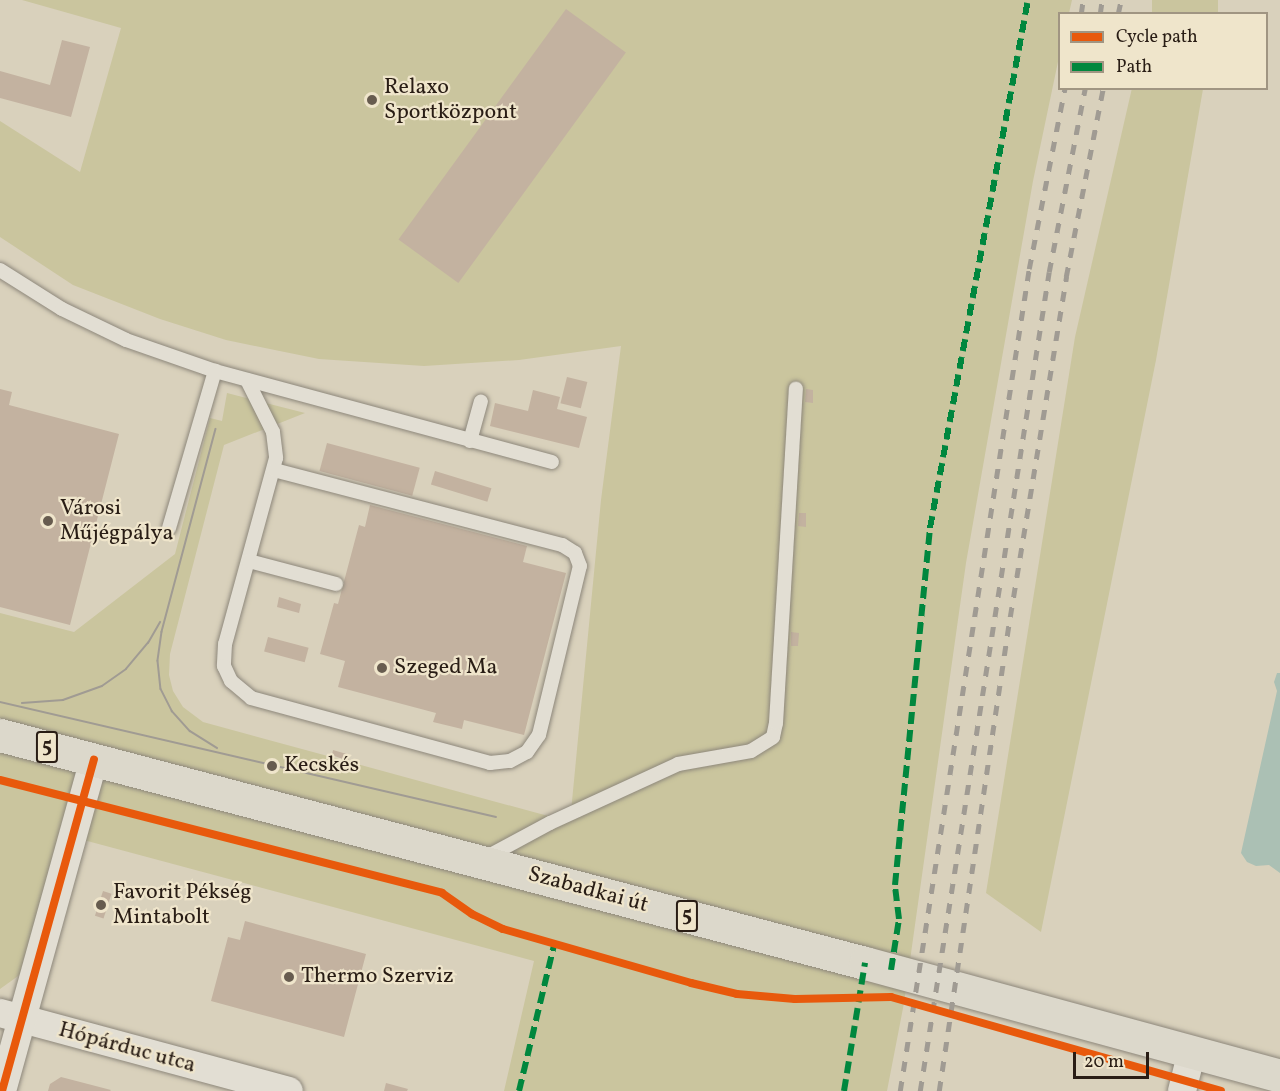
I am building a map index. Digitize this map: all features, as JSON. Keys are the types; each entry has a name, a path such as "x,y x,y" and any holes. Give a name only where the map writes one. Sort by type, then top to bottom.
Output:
{"main road":[{"name":"Szabadkai út","path":"0,735 1280,1076"}],"street":[{"path":"2,1091 11,1016 94,760"},
{"name":"Hópárduc utca","path":"11,1016 289,1091"},
{"path":"1182,1091 1191,1054"}],"lane":[{"path":"0,270 62,309 126,340 215,371 552,462"},
{"path":"169,528 215,371"},
{"path":"247,380 273,432 276,445 275,470 224,655 227,674 245,695 490,763 510,762 527,752 539,735 580,566 575,553 562,545 275,470"},
{"path":"479,861 550,823 678,764 752,751 773,737 777,723 796,390"},
{"path":"470,441 481,401"},
{"path":"249,561 336,584"}],"shaded area":[{"path":"22,0 1072,0 1069,12 1058,12 1058,62 1033,181 966,563 904,1003 887,1091 504,1091 534,961 65,835 25,971 0,989 0,613 74,632 175,554 210,418 222,421 227,393 305,413 224,445 170,654 169,675 173,691 183,707 203,722 570,822 601,500 621,346 519,360 424,366 319,359 226,340 160,319 73,285 0,237 0,121 80,172 121,28"},
{"path":"1152,0 1218,0 1218,12 1152,12"},
{"path":"1132,90 1203,90 1156,360 1041,932 986,893 1075,337"},
{"path":"1277,673 1280,673 1280,873 1269,865 1256,866 1247,862 1241,853 1277,691 1274,682"}],"building":[{"path":"566,9 626,52 458,283 398,240"},
{"path":"62,40 90,47 71,117 0,98 0,71 50,85"},
{"path":"567,377 587,382 581,408 560,403"},
{"name":"Városi Műjégpálya","path":"0,389 12,392 9,405 119,434 70,625 0,607"},
{"path":"806,389 813,390 813,403 805,402"},
{"path":"533,390 560,397 557,409 587,417 579,448 490,426 495,403 528,411"},
{"path":"327,443 420,468 412,496 319,471"},
{"path":"435,471 491,488 487,502 431,484"},
{"path":"370,505 527,546 523,562 566,573 524,735 464,720 462,729 433,722 436,713 338,687 345,661 320,654 334,603 338,604 359,525 365,527"},
{"path":"799,513 806,513 806,527 798,526"},
{"path":"279,597 301,604 299,613 277,607"},
{"path":"791,632 799,633 798,646 791,646"},
{"path":"268,637 309,648 305,662 264,651"},
{"path":"333,750 350,755 348,761 332,755"},
{"path":"103,891 112,894 104,919 95,916"},
{"name":"Thermo Szerviz","path":"245,921 366,954 344,1037 211,1001 228,937 240,940"},
{"path":"61,1077 111,1090 48,1091 50,1084"},
{"path":"386,1083 408,1089 407,1091 384,1091"}],"tram line":[{"path":"216,429 162,632 158,661 161,689 172,711 190,731 217,748"},
{"path":"22,703 63,700 102,686 126,669 148,643 160,622"},
{"path":"0,702 496,817"}],"railway":[{"path":"1081,12 1083,0"},
{"path":"1100,12 1102,0"},
{"path":"1118,12 1121,0"},
{"path":"900,1091 1029,269 1065,90"},
{"path":"920,1091 1049,272 1085,90"},
{"path":"939,1091 1010,617 1066,277 1103,90"}],"marked path":[{"path":"891,970 899,919 895,885 930,528 1028,0"},
{"path":"519,1091 554,945"},
{"path":"844,1091 865,963"}],"cycle path":[{"path":"2,1091 94,760"},
{"path":"0,780 442,893 472,914 503,929 691,983 737,994 795,999 891,997 1221,1091"}],"place":[{"name":"Relaxo Sportközpont","path":"372,100"},
{"name":"Városi Műjégpálya","path":"48,521"},
{"name":"Szeged Ma","path":"382,668"},
{"name":"Kecskés","path":"272,766"},
{"name":"Favorit Pékség Mintabolt","path":"101,905"},
{"name":"Thermo Szerviz","path":"289,977"}]}
